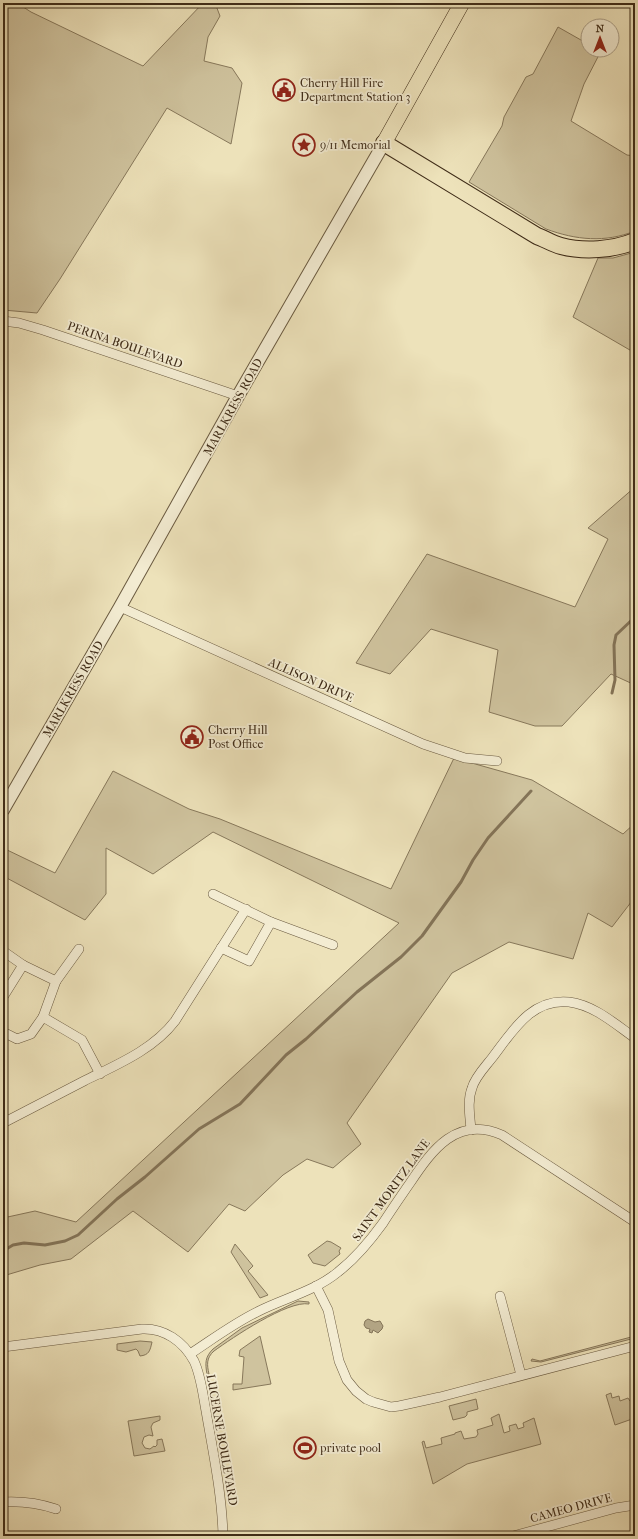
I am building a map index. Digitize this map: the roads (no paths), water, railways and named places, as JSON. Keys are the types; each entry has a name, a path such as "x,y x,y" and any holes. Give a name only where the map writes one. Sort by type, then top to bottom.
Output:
{"highway":[{"path":"384,143 537,236 560,246 583,249 602,249 635,241"}],"main road":[{"name":"MARLKRESS ROAD","path":"384,143 462,3"}],"street":[{"name":"MARLKRESS ROAD","path":"3,810 120,607 238,396 384,143"},
{"name":"PERINA BOULEVARD","path":"3,321 19,323 43,330 238,396"},
{"name":"ALLISON DRIVE","path":"120,607 423,744 464,758 497,761"},
{"path":"213,894 271,922 332,945"},
{"path":"3,1123 100,1074 154,1044 166,1033 175,1021 246,909"},
{"path":"221,948 249,961 271,922"},
{"path":"3,1032 17,1039 31,1034 43,1017 56,981 79,949"},
{"path":"3,951 23,965 56,981"},
{"path":"3,997 23,965"},
{"path":"471,1130 470,1095 475,1081 518,1024 531,1011 551,1003 575,1003 594,1010 634,1033"},
{"path":"43,1017 82,1040 100,1074"},
{"name":"SAINT MORITZ LANE","path":"190,1354 237,1322 316,1286 338,1273 362,1250 376,1233 433,1150 455,1134 471,1130 489,1130 502,1135 635,1222"},
{"path":"316,1286 328,1310 339,1361 344,1374 356,1391 373,1402 391,1407 635,1346"},
{"path":"500,1296 521,1375"},
{"name":"LUCERNE BOULEVARD","path":"3,1347 147,1329 157,1330 172,1337 179,1343 190,1354 198,1371 219,1491 223,1536"},
{"path":"3,1502 40,1504 56,1509"},
{"name":"CAMEO DRIVE","path":"513,1536 616,1508 635,1505"}],"waterway":[{"path":"612,693 615,680 614,645 616,635 635,617"},
{"path":"3,1251 13,1245 24,1243 45,1245 65,1241 78,1235 117,1199 145,1177 199,1129 240,1104 286,1055 306,1039 357,992 401,957 422,936 461,882 473,860 488,838 531,791"}],"place":[{"name":"Cherry Hill Fire Department Station 3","path":"284,90"},
{"name":"9/11 Memorial","path":"304,145"},
{"name":"Cherry Hill Post Office","path":"192,737"},
{"name":"private pool","path":"305,1448"}]}
